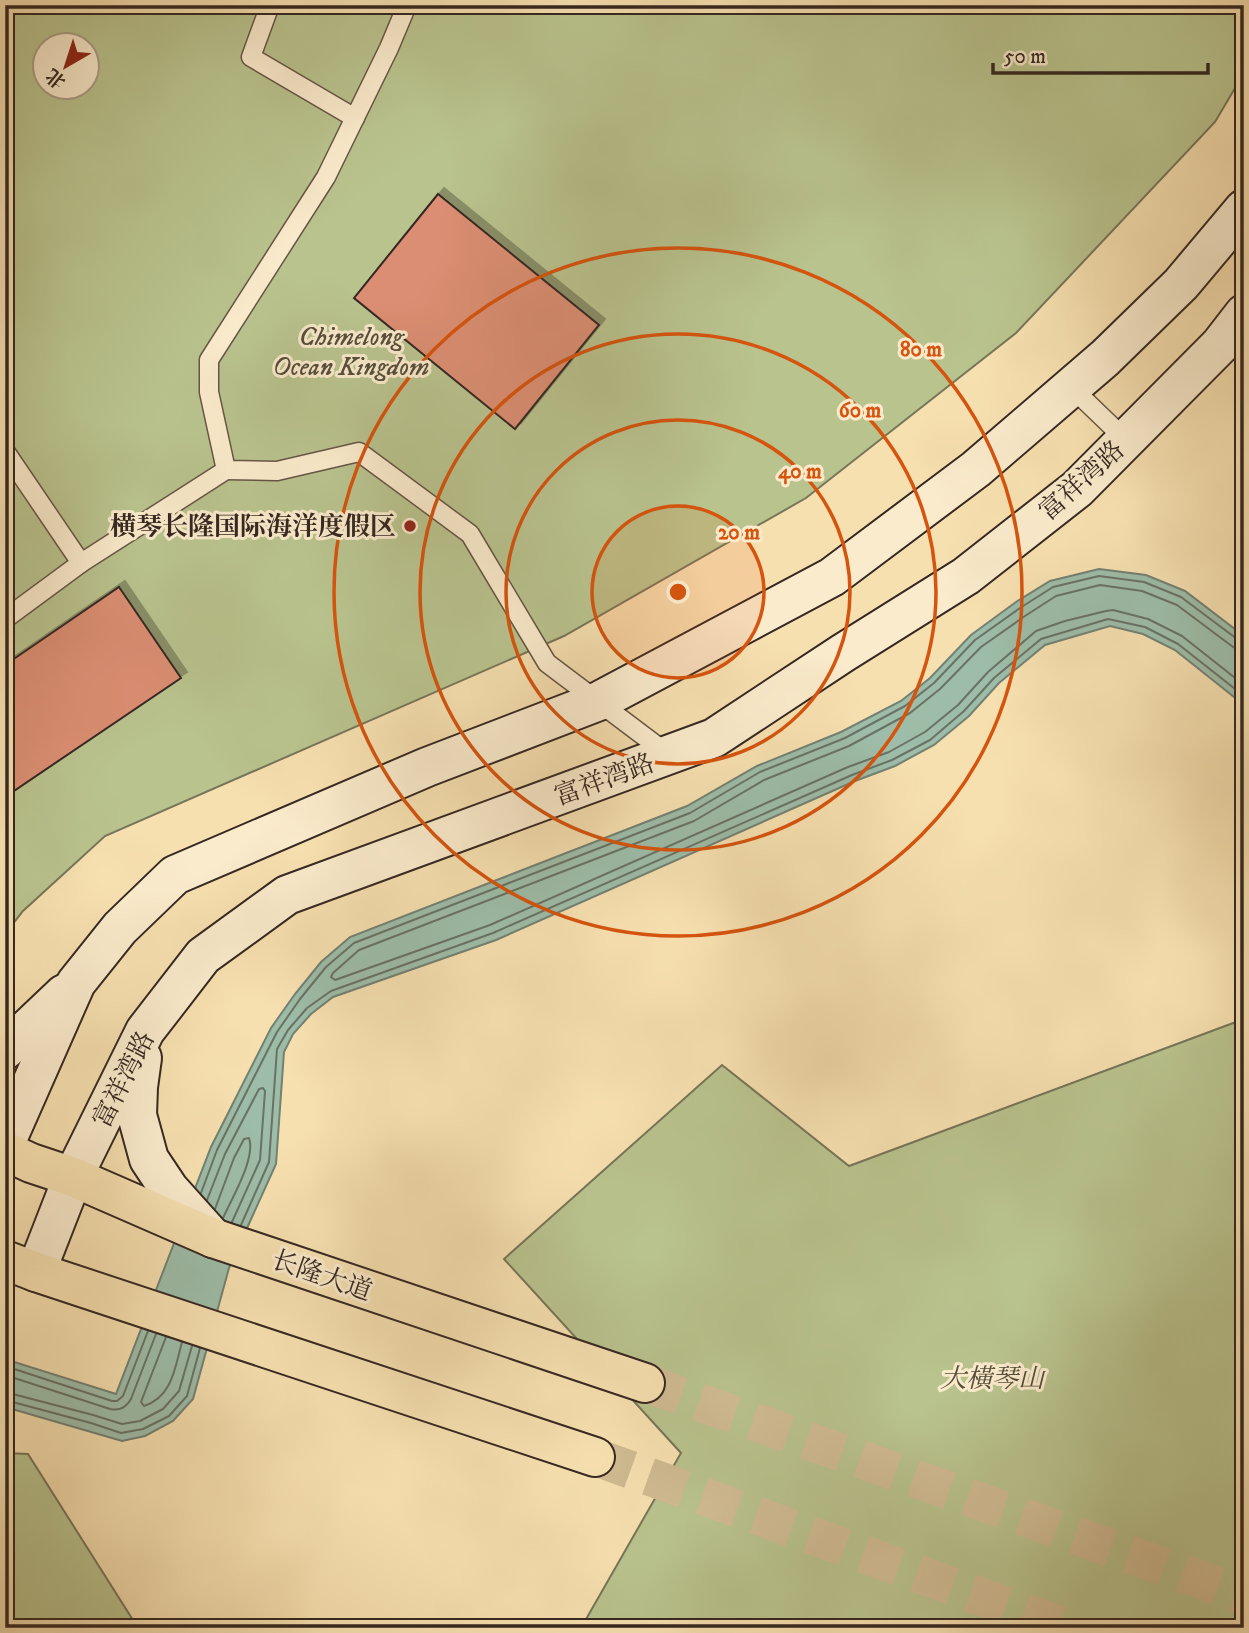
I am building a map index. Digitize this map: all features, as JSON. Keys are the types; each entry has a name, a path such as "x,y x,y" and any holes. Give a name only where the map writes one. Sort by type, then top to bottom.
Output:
{"main road":[{"path":"5,1051 76,983 120,928 175,875 427,767 599,701 832,576 976,469 1105,358 1181,284 1244,209"},
{"name":"富祥湾路","path":"21,1266 73,1177 145,1031 203,956 287,895 714,738 966,576 1077,489 1220,345 1244,314"},
{"path":"5,1144 76,983"},
{"path":"145,1031 137,1115 149,1159 169,1189 213,1238"},
{"name":"长隆大道","path":"5,1151 73,1177 213,1238 645,1383"},
{"path":"21,1266 595,1457"}],"lane":[{"path":"270,5 251,57 355,118"},
{"path":"226,470 209,392 209,360 326,177 407,5"},
{"path":"1071,387 1126,440"},
{"path":"5,451 81,563"},
{"path":"5,619 81,563 226,470 277,471 359,452 470,534 547,663 669,755"}],"green space":[{"name":"Chimelong Ocean Kingdom","path":"5,5 1244,5 1244,73 1215,122 1016,333 806,498 564,636 105,836 23,911 5,934"},
{"name":"大橫琴山","path":"1244,1019 1244,1628 581,1628 681,1453 504,1259 722,1065 849,1166"},
{"path":"5,1453 28,1454 138,1628 5,1628"}],"water":[{"path":"1099,569 1146,575 1185,591 1244,636 1244,705 1175,650 1143,634 1110,626 1045,645 999,683 969,716 934,745 895,766 855,781 496,940 333,997 311,1014 293,1034 284,1052 276,1164 229,1268 193,1399 173,1421 145,1436 122,1441 5,1407 5,1359 116,1394 211,1147 271,1028 321,962 350,937 687,806 757,766 841,732 901,701 930,678 971,635 1016,602 1050,581"}],"building":[{"path":"438,194 599,325 515,429 354,298"},
{"path":"119,587 181,678 5,797 5,665"}],"tunnel":[{"path":"645,1383 1244,1595"},
{"path":"595,1457 1068,1628"}],"place":[{"name":"横琴长隆国际海洋度假区","path":"410,526"}]}
